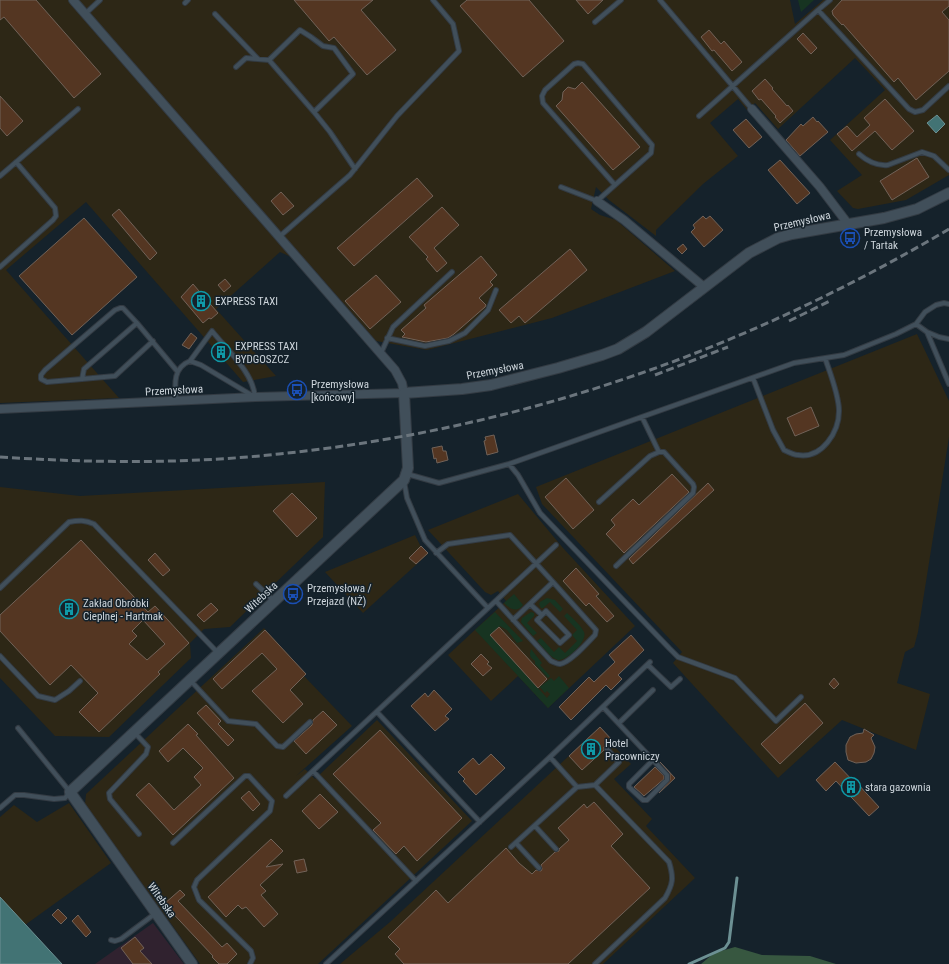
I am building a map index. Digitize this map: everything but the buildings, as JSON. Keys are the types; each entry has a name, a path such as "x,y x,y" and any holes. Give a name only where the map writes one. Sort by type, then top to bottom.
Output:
{"street":[{"path":"73,0 399,375 404,393 408,468 405,477"},
{"path":"752,108 820,187 848,224"},
{"name":"Przemysłowa","path":"0,409 176,402 256,397 404,393 462,389 491,385 552,370 618,349 646,332 749,252 778,238 792,234 884,218 917,209 949,193"},
{"path":"598,201 624,220 704,287"},
{"name":"Witebska","path":"192,964 70,792 275,601 405,477"}],"lane":[{"path":"85,14 100,0"},
{"path":"184,3 188,0"},
{"path":"279,237 350,176 397,116 459,51 453,24 433,0"},
{"path":"595,22 621,0"},
{"path":"660,0 752,108"},
{"path":"699,116 830,0"},
{"path":"818,10 909,109 915,112 923,110 949,86"},
{"path":"215,14 258,59"},
{"path":"269,60 300,30 323,46 334,48 354,74 314,112"},
{"path":"236,67 246,58 269,60 330,132 355,169"},
{"path":"561,187 598,201 651,153 652,145 583,64 578,63 574,64 545,90 542,96 543,103 615,185"},
{"path":"0,176 78,109"},
{"path":"859,154 865,159 882,166 922,152 934,156 949,170"},
{"path":"0,267 56,216 56,208 16,162"},
{"path":"381,354 393,327 452,272"},
{"path":"387,338 425,346 449,341 465,333 488,310 496,290"},
{"path":"488,608 425,540 407,498 405,477 439,483 510,464 794,363 844,355 896,334 916,324 925,312 936,305 944,302 949,304"},
{"path":"153,341 116,376 47,382 41,379 41,376 45,370 115,310 120,308 123,308 137,323 153,341 178,371"},
{"path":"82,379 84,369 137,323"},
{"path":"916,324 927,332 949,339"},
{"path":"176,402 175,376 185,363 190,361 212,331 247,373 255,390 256,397"},
{"path":"927,332 949,384"},
{"path":"753,378 773,430 784,450 798,456 808,455 823,448 830,440 838,422 840,410 825,358"},
{"path":"190,361 201,365 256,397"},
{"path":"642,417 659,452"},
{"path":"599,502 650,456 659,452 664,452 694,484 693,493 616,566"},
{"path":"510,464 540,513 678,657 735,678 776,721 801,697"},
{"path":"0,588 69,522 79,520 87,521 94,524 218,653"},
{"path":"436,553 448,544 510,535 596,630 595,635 568,661 560,664 555,663 551,661 496,601"},
{"path":"286,796 556,545"},
{"path":"513,620 553,582"},
{"path":"256,584 275,601"},
{"path":"530,604 542,615"},
{"path":"546,611 569,635 560,643 537,620 542,615 546,611"},
{"path":"0,656 38,696 55,700 69,691 80,681"},
{"path":"326,964 550,757 649,663 670,687 680,679"},
{"path":"190,679 228,721 256,724 277,746 282,747 310,722"},
{"path":"619,723 653,690"},
{"path":"603,707 619,723 653,760 667,776 667,780 647,800 643,800 629,787 629,784 653,760"},
{"path":"377,712 480,822"},
{"name":"Witebska","path":"18,728 70,792"},
{"path":"134,732 148,747 146,754 109,793 110,799 139,834"},
{"path":"511,847 576,787 595,785 619,762 607,749"},
{"path":"550,757 576,787"},
{"path":"313,771 416,881"},
{"path":"173,842 245,776 249,776 272,801 270,811 197,880 194,887 199,900 251,951 253,958 250,964"},
{"path":"595,785 669,862 672,872 672,885 665,898 595,964"},
{"path":"0,808 15,796 24,795 54,799 65,798 70,792"},
{"path":"535,826 556,850"},
{"path":"516,844 539,868"},
{"path":"110,940 115,941 121,939 156,913"}],"shaded area":[{"path":"0,0 790,0 795,24 823,0 949,0 949,175 906,200 858,209 853,208 837,191 862,175 830,140 885,90 855,58 778,129 755,103 747,110 738,99 710,123 738,156 703,184 656,230 656,236 609,200 596,187 591,209 600,215 616,220 675,271 552,318 427,350 376,341 311,266 280,252 216,309 276,376 243,382 86,202 6,270 119,398 0,403"},
{"path":"798,0 814,0 801,12"},
{"path":"937,115 945,124 936,133 927,123"},
{"path":"917,334 949,401 949,437 918,632 914,647 905,652 897,683 930,694 916,750 842,720 778,778 673,663 682,652 542,504 536,487"},
{"path":"325,482 323,537 230,627 204,629 190,643 191,658 109,737 55,736 0,678 0,487 80,496"},
{"path":"518,494 563,548 635,626 548,708 518,676 491,701 448,655 506,601 498,591 491,595 485,592 428,530"},
{"path":"415,535 420,545 428,554 363,613 325,572"},
{"path":"514,594 523,605 518,609 511,608 504,603"},
{"path":"547,598 555,600 563,609 560,612 550,602 541,608 539,604 540,602"},
{"path":"495,612 523,641 517,643 507,630 500,626 490,635 547,698 550,694 547,691 545,693 540,687 551,678 554,681 559,676 569,688 548,708 475,630"},
{"path":"531,612 534,613 534,616 527,623 537,633 533,636 521,622 522,618"},
{"path":"567,613 581,627 584,632 584,636 576,650 566,657 558,660 549,654 537,641 541,638 554,652 559,647 565,653 577,641 572,635 577,630 564,616"},
{"path":"264,628 306,674 304,676 352,726 296,776 305,769 315,779 377,720 472,821 318,964 200,964 85,804 86,794"},
{"path":"531,649 542,663 540,665 550,676 548,678 535,664 535,661 530,655"},
{"path":"600,727 611,743 631,764 614,779 652,819 646,826 695,878 603,964 340,964 390,922"},
{"path":"69,803 111,863 25,925 0,897 0,817 14,805 37,822"},
{"path":"0,897 62,964 0,964"},
{"path":"153,923 184,964 95,964"},
{"path":"735,947 762,955 810,956 836,964 701,964 714,953"}],"waterway":[{"path":"689,964 725,948 729,942 737,878"}],"railway":[{"path":"0,457 140,462 209,460 279,454 368,442 456,426 542,404 626,378 709,348 790,313 870,273 949,229"},
{"path":"789,321 830,301"},
{"path":"655,375 728,347"}],"place":[{"name":"Przemysłowa / Tartak","path":"850,238"},
{"name":"EXPRESS TAXI","path":"201,301"},
{"name":"EXPRESS TAXI BYDGOSZCZ","path":"221,352"},
{"name":"Przemysłowa [końcowy]","path":"297,390"},
{"name":"Przemysłowa / Przejazd (NŻ)","path":"293,594"},
{"name":"Zakład Obróbki Cieplnej - Hartmak","path":"69,609"},
{"name":"Hotel Pracowniczy","path":"591,749"},
{"name":"stara gazownia","path":"851,787"}]}
